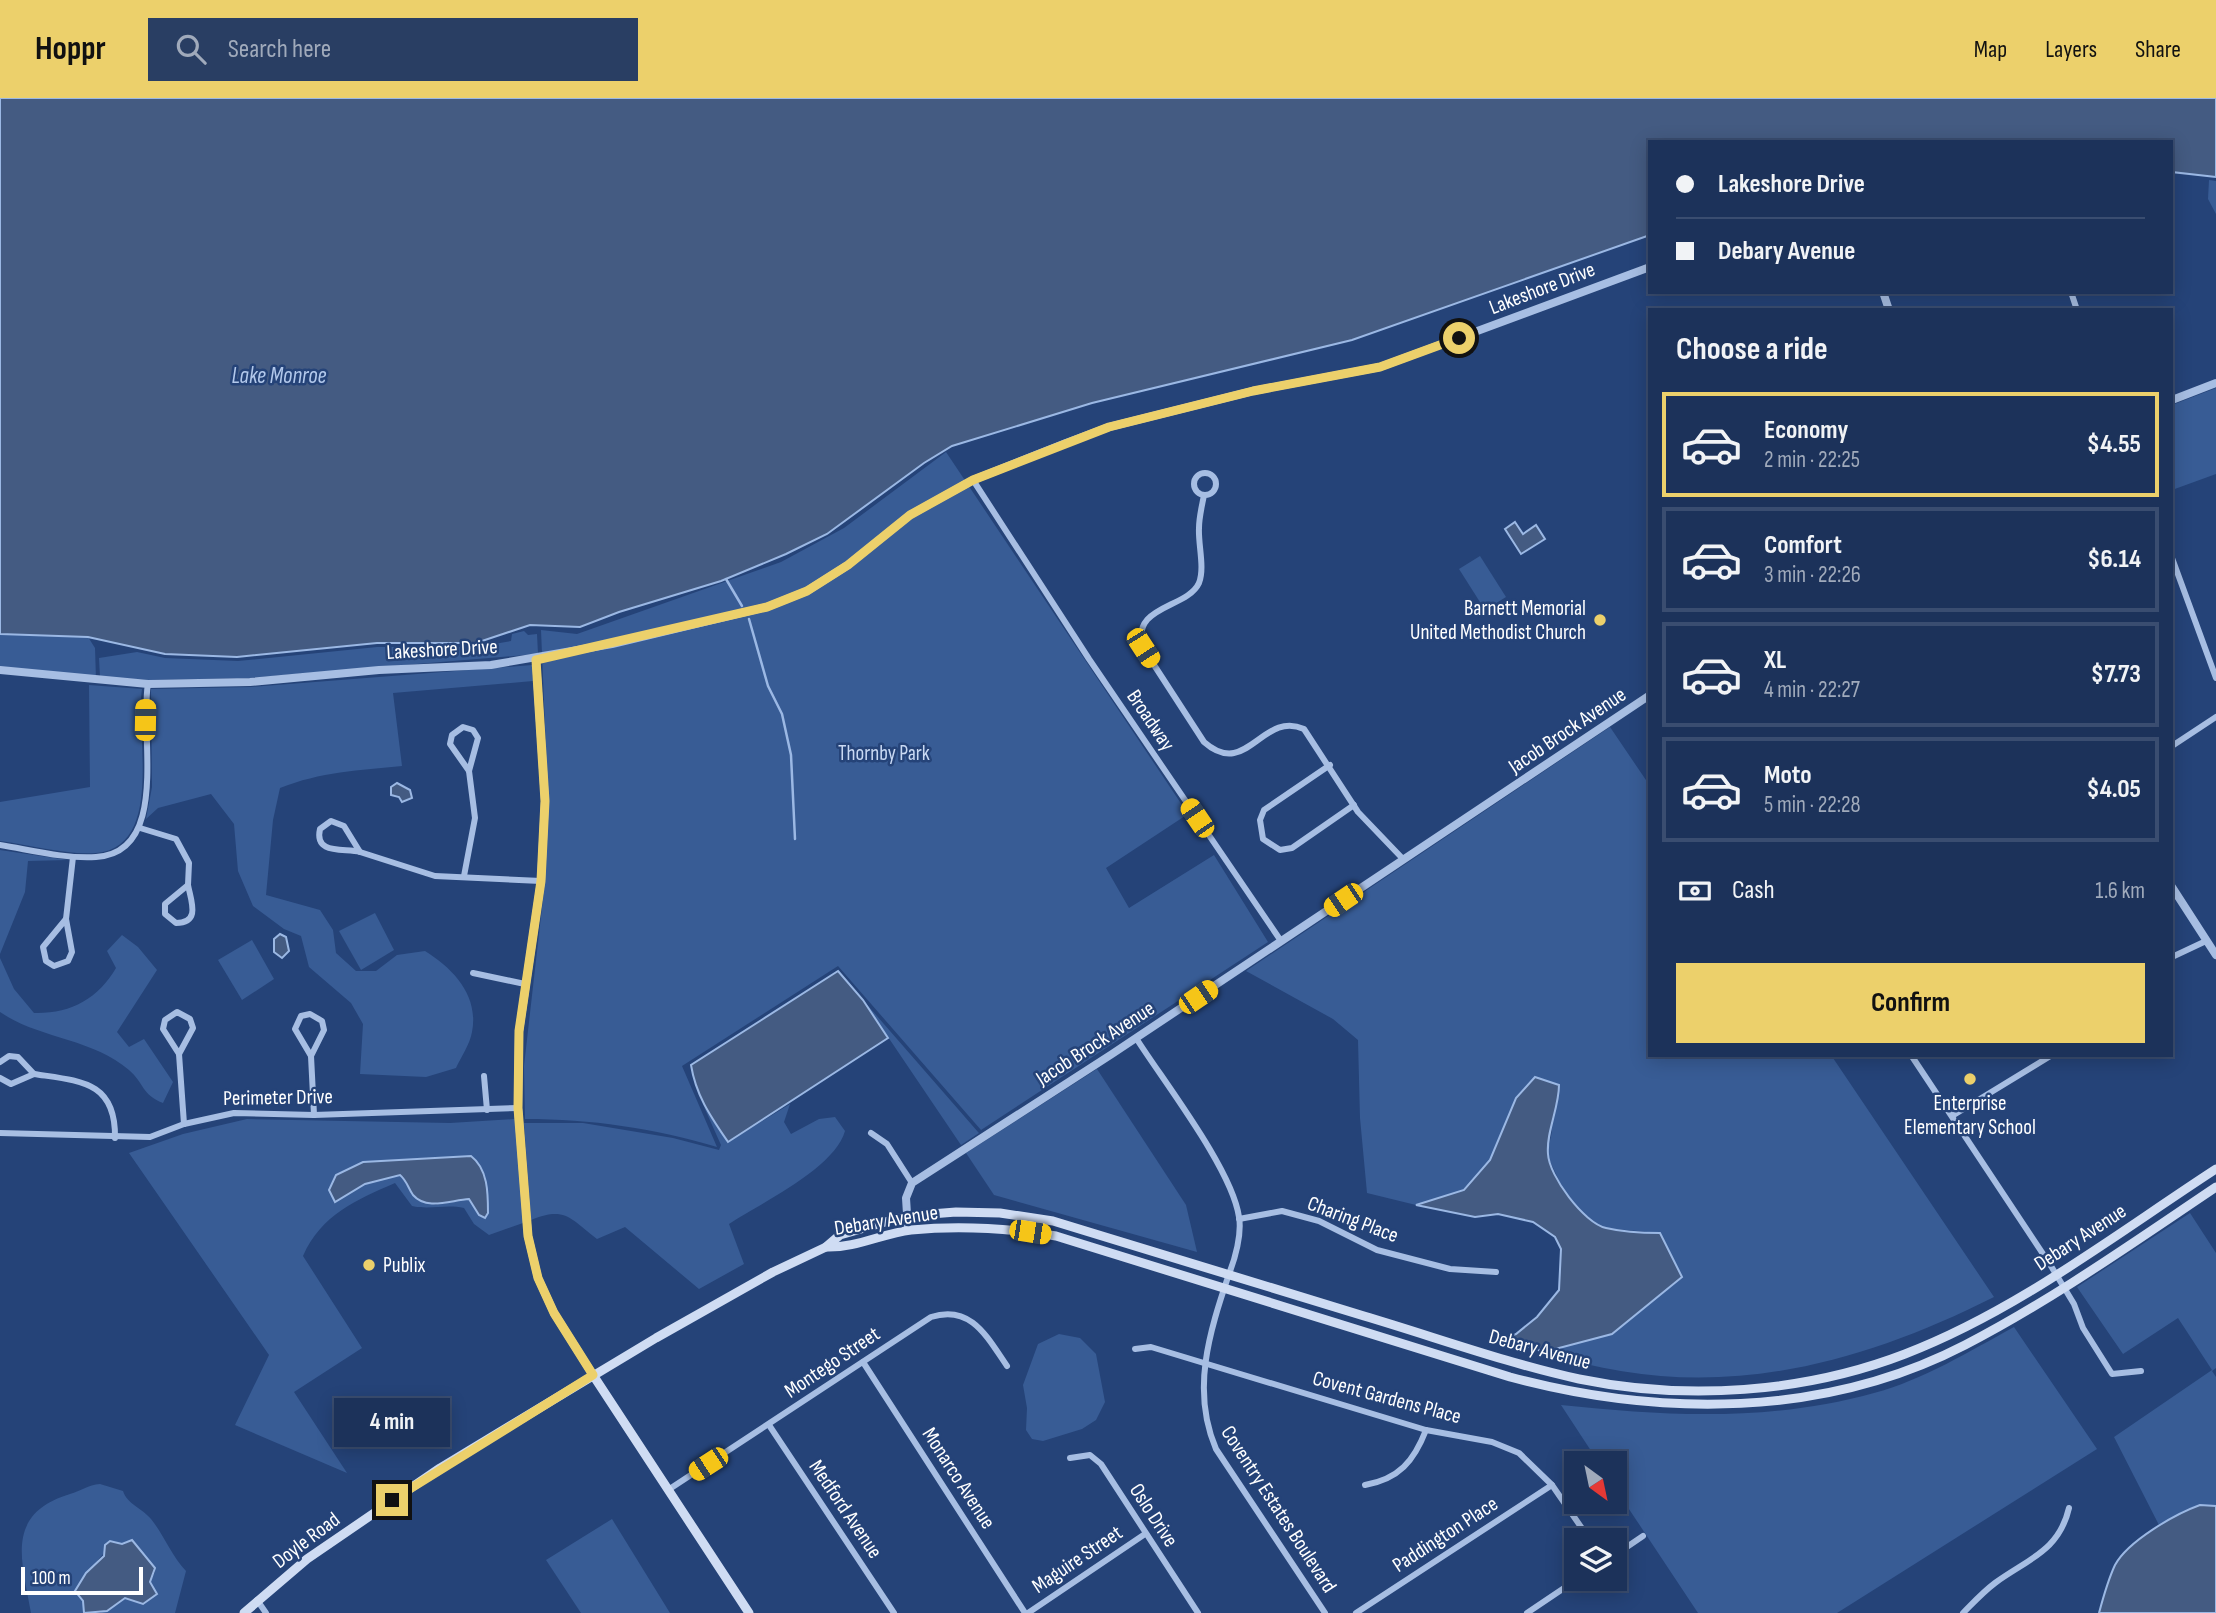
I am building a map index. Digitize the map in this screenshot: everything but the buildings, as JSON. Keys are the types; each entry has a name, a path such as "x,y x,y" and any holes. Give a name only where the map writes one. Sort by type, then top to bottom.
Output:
{"main road":[{"name":"Debary Avenue","path":"392,1500 593,1375 773,1272 826,1247 840,1235 906,1216 1000,1213 1053,1221 1580,1379 1628,1387 1697,1391 1750,1389 1805,1382 1903,1355 1959,1332 2216,1169"},
{"name":"Debary Avenue","path":"826,1247 846,1248 908,1230 1004,1227 1056,1236 1556,1389 1632,1402 1701,1406 1754,1404 1809,1396 1906,1371 1963,1346 2063,1286 2216,1187"},
{"path":"593,1375 749,1613"},
{"name":"Doyle Road","path":"244,1613 307,1559 392,1500"}],"street":[{"name":"Lakeshore Drive","path":"0,670 148,684 250,682 536,660 767,607 807,591 848,565 910,515 973,480 1109,427 1253,391 1380,367 1648,268"},
{"path":"2173,400 2216,383"},
{"name":"Broadway","path":"973,480 1089,659 1281,942"},
{"path":"1204,495 1199,527 1200,581 1193,590 1148,619 1140,639 1143,648 1204,742 1212,749 1223,754 1238,753 1277,727 1291,725 1309,733 1354,805 1403,859"},
{"path":"2173,568 2216,678"},
{"path":"536,660 544,777 541,881 519,1031 518,1108 528,1236 538,1278 554,1313 593,1375"},
{"path":"0,845 73,857 98,857 117,853 140,828 147,786 145,744 148,684"},
{"name":"Jacob Brock Avenue","path":"912,1183 1136,1038 1648,696"},
{"path":"2173,745 2216,717"},
{"path":"464,876 475,818 469,771 478,738 473,730 463,727 452,735 450,744 469,771"},
{"path":"1330,765 1265,810 1260,820 1263,839 1280,850 1292,848 1354,805"},
{"path":"360,852 340,823 331,821 320,829 319,837 326,848 360,852 435,876 541,881"},
{"path":"140,828 176,838 189,863 188,885 194,911 185,922 176,923 165,914 165,904 188,885"},
{"path":"66,919 43,947 46,961 54,966 64,964 71,957 66,919 73,857"},
{"path":"2173,889 2216,956"},
{"path":"2173,957 2206,941"},
{"path":"473,973 525,984"},
{"path":"179,1054 193,1028 187,1015 177,1012 165,1020 163,1029 179,1054 184,1124"},
{"path":"311,1056 324,1030 319,1017 310,1014 298,1020 295,1028 311,1056 314,1115"},
{"name":"Coventry Estates Boulevard","path":"1136,1038 1226,1177 1240,1219 1226,1290 1205,1362 1201,1387 1205,1424 1216,1450 1325,1613"},
{"path":"0,1062 14,1056 34,1074 87,1083 103,1094 112,1108 115,1138"},
{"path":"1912,1057 2055,1273 2074,1304 2083,1328 2112,1374 2141,1371"},
{"path":"1952,1116 2049,1057"},
{"path":"0,1078 11,1084 34,1074"},
{"path":"484,1076 486,1110"},
{"name":"Perimeter Drive","path":"0,1133 150,1137 184,1124 234,1113 314,1115 518,1108"},
{"path":"871,1133 887,1144 912,1183 906,1198 908,1230"},
{"name":"Charing Place","path":"1240,1219 1282,1211 1318,1221 1377,1250 1450,1269 1496,1272"},
{"name":"Montego Street","path":"668,1490 932,1317 958,1313 970,1318 1007,1366"},
{"name":"Covent Gardens Place","path":"1135,1349 1152,1348 1426,1430 1492,1442 1519,1453 1552,1485 1582,1528"},
{"name":"Monarco Avenue","path":"863,1362 1027,1613"},
{"name":"Medford Avenue","path":"769,1425 894,1613"},
{"path":"1365,1485 1384,1482 1402,1471 1416,1455 1426,1430"},
{"name":"Oslo Drive","path":"1070,1458 1090,1454 1101,1464 1198,1613"},
{"name":"Paddington Place","path":"1356,1613 1552,1485"},
{"path":"1963,1613 1979,1595 2051,1545 2065,1527 2069,1508"},
{"name":"Maguire Street","path":"1027,1613 1145,1534"},
{"path":"1627,1547 1643,1536"},
{"path":"1527,1613 1564,1588"},
{"path":"257,1600 266,1613"}],"green space":[{"path":"2209,180 2216,181 2216,214 2208,199"},
{"path":"2216,388 2216,474 2173,490 2173,405"},
{"name":"Thornby Park","path":"946,452 1188,814 1106,868 1129,908 1214,855 1268,942 981,1130 838,966 682,1066 717,1147 622,1126 525,1119 524,1066 545,881 546,749 541,630 577,634 781,562 844,528"},
{"path":"1480,556 1506,597 1485,610 1459,569"},
{"path":"524,631 528,635 537,634 538,654 249,678 148,680 100,677 99,658 137,652 165,658 238,661 377,647 477,647 511,641 512,634"},
{"path":"0,634 88,637 95,648 96,679 0,669"},
{"path":"532,665 533,681 393,693 402,766 325,775 280,788 273,820 266,895 320,910 333,930 336,953 356,971 376,971 397,955 425,951 454,975 468,995 472,1007 471,1037 456,1068 426,1077 360,1074 363,1024 351,1003 309,967 301,936 284,929 253,906 238,871 234,824 211,794 158,808 146,819 152,787 151,689 251,687"},
{"path":"89,685 142,689 142,786 139,810 131,831 118,846 96,853 60,851 0,841 0,802 90,787"},
{"path":"1610,727 1648,783 1648,1057 1832,1057 1994,1297 1885,1344 1774,1372 1718,1377 1661,1376 1603,1368 1544,1352 1612,1334 1681,1277 1660,1233 1603,1228 1579,1210 1562,1187 1547,1155 1552,1131 1535,1077 1516,1098 1490,1160 1464,1190 1416,1205 1367,1193 1360,1118 1358,1040 1333,1019 1246,971"},
{"path":"0,850 68,860 28,861 25,892 0,954"},
{"path":"375,913 394,950 361,970 339,931"},
{"path":"122,935 138,947 157,970 117,1032 129,1047 144,1039 173,1082 163,1103 151,1096 129,1070 114,1059 99,1051 31,1028 0,1012 0,958 14,989 34,1013 59,1011 92,996 109,979 116,968 107,951"},
{"path":"252,940 274,979 242,1000 218,960"},
{"path":"863,1000 978,1132 979,1133 961,1145"},
{"path":"1097,1069 1186,1205 1197,1252 994,1195 966,1153"},
{"path":"790,1104 784,1122 791,1134 819,1119 835,1117 845,1131 838,1145 812,1171 729,1224 744,1264 699,1289 625,1227 597,1239 567,1216 552,1214 531,1220 524,1123 583,1123 673,1138 719,1150 721,1145 704,1107 728,1142"},
{"path":"247,1119 450,1123 515,1119 523,1223 489,1235 474,1224 464,1208 412,1206 395,1183 341,1210 319,1230 303,1256 362,1348 294,1392 347,1473 235,1425 269,1355 129,1153 183,1134","holes":["439,1157 482,1170 488,1213 479,1215 469,1199 436,1205 413,1195 400,1175 365,1184"]},
{"path":"2190,1213 2216,1253 2216,1368 2212,1371 2216,1377 2216,1506 2193,1507 2179,1513 2160,1527 2114,1437 2212,1370 2178,1318 2123,1354 2077,1287"},
{"path":"2014,1327 2097,1449 1837,1613 1698,1613 1628,1508 1628,1451 1591,1451 1561,1405 1679,1414 1796,1409 1874,1393 1910,1381"},
{"path":"1059,1334 1080,1338 1096,1354 1105,1402 1096,1420 1082,1429 1043,1441 1032,1439 1026,1430 1027,1408 1023,1385 1038,1344"},
{"path":"100,1484 123,1491 128,1499 147,1515 186,1571 175,1613 100,1613 125,1598 143,1604 157,1594 150,1582 155,1572 151,1563 140,1550 127,1541 122,1544 116,1542 110,1547 75,1591 83,1601 84,1613 31,1613 22,1558 22,1541 26,1527 35,1514 49,1503"},
{"path":"612,1519 670,1613 581,1613 546,1560"}],"water":[{"name":"Lake Monroe","path":"0,98 2216,98 2216,177 2173,172 2173,140 1648,140 1648,236 1352,340 1092,403 952,446 924,463 827,534 786,554 721,581 619,612 580,627 530,625 476,643 377,643 237,657 165,654 88,637 0,634"},
{"path":"1515,522 1523,534 1536,525 1545,539 1521,554 1505,529"},
{"path":"397,783 410,790 412,798 402,802 399,797 391,795 391,787"},
{"path":"280,934 286,937 289,951 282,958 274,952 274,939"},
{"path":"838,971 863,1000 888,1038 728,1142 700,1096 691,1065"},
{"path":"1535,1077 1559,1085 1548,1154 1554,1174 1569,1197 1588,1217 1606,1228 1660,1233 1682,1277 1612,1334 1544,1352 1502,1338 1516,1334 1537,1317 1559,1290 1561,1249 1555,1237 1533,1222 1498,1214 1475,1217 1416,1205 1464,1190 1490,1160 1516,1098"},
{"path":"471,1156 477,1161 486,1182 488,1213 485,1218 479,1215 469,1199 432,1204 419,1200 400,1175 365,1184 335,1202 329,1190 336,1175 363,1162"},
{"path":"2200,1505 2216,1506 2216,1613 2099,1613 2110,1577 2121,1556 2153,1529"},
{"path":"132,1540 155,1568 150,1582 157,1594 143,1604 125,1598 107,1611 84,1613 83,1601 75,1591 86,1573 104,1556 105,1545 110,1541 122,1544"}],"waterway":[{"path":"726,579 742,606"},
{"path":"749,619 768,686 782,714 791,755 795,839"}],"place":[{"name":"Barnett Memorial United Methodist Church","path":"1600,620"},
{"name":"Enterprise Elementary School","path":"1970,1079"},
{"name":"Publix","path":"369,1265"}],"route":[{"path":"392,1500 593,1375 554,1313 538,1278 528,1236 518,1108 519,1031 541,881 545,801 536,660 767,607 807,591 848,565 910,515 973,480 1109,427 1253,391 1380,367 1459,338"}]}
